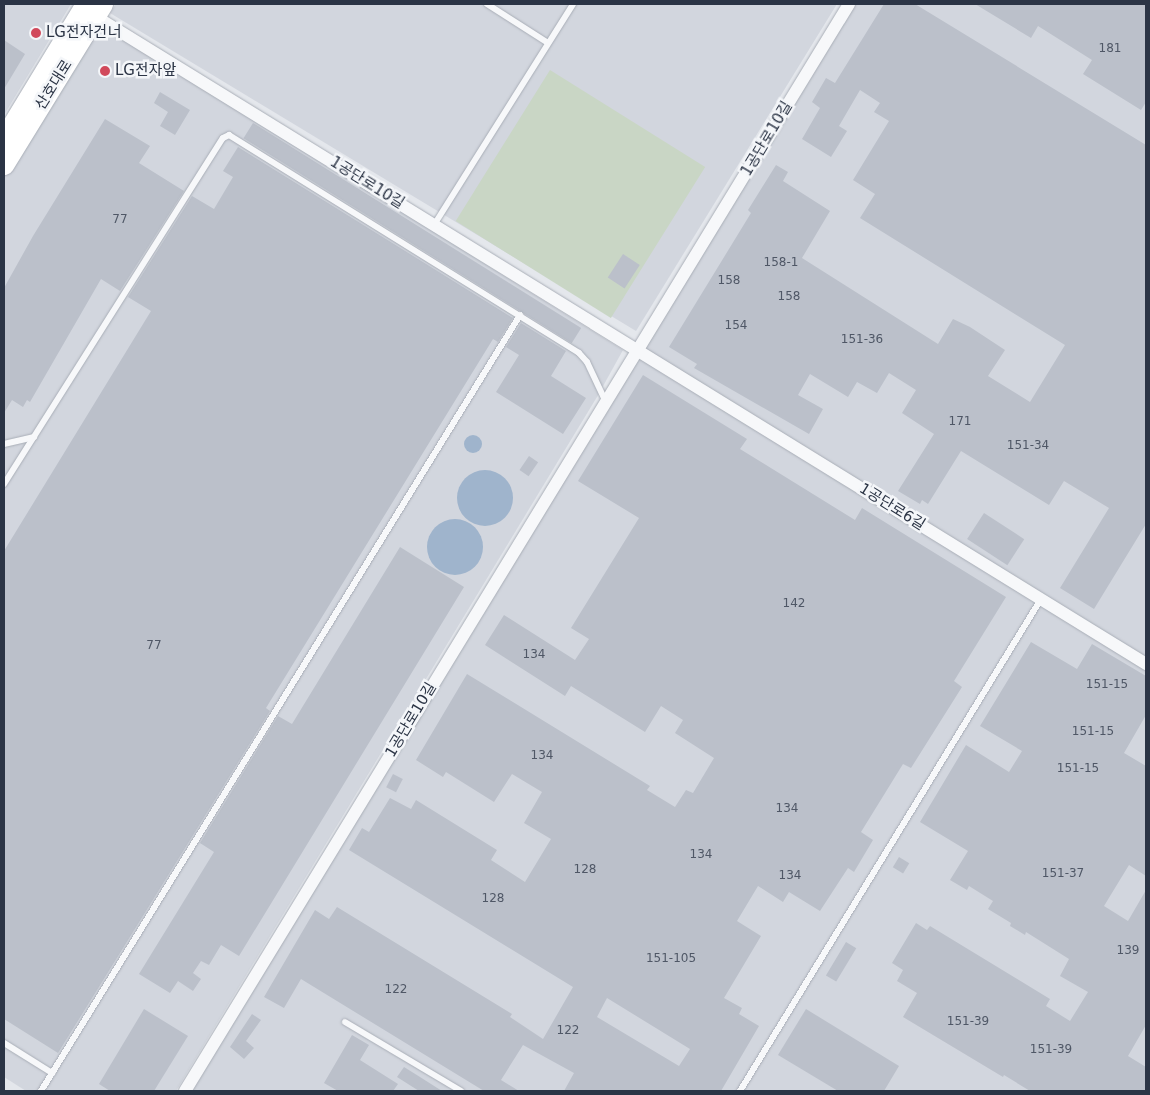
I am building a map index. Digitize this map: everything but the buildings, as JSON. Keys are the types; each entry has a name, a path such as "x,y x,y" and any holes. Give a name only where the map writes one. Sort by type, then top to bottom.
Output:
{"main road":[{"name":"산호대로","path":"4,137 88,7"},
{"name":"산호대로","path":"4,165 88,7"}],"street":[{"name":"1공단로10길","path":"185,1091 605,400 638,350 849,4"},
{"name":"1공단로10길","path":"88,7 434,225 638,350"},
{"name":"1공단로6길","path":"638,350 1146,664"}],"lane":[{"path":"487,4 548,43"},
{"path":"434,225 573,4"},
{"path":"4,484 223,138 229,135 579,353 587,362 605,400"},
{"path":"41,1091 520,316"},
{"path":"4,444 34,437"},
{"path":"740,1091 1040,598"},
{"path":"345,1022 461,1091"},
{"path":"4,1043 52,1073"}],"shaded area":[{"path":"4,4 71,4 4,115"},
{"path":"116,4 837,4 636,331 110,13"},
{"path":"849,4 1146,4 1146,1091 185,1091"},
{"path":"98,22 623,350 597,397 176,1091 26,1091 4,1077 4,177"}],"green space":[{"path":"550,70 705,167 611,318 456,221"}],"water":[{"path":"473,435 479,438 482,444 479,450 473,453 467,450 464,444 467,438"},
{"path":"485,470 496,472 505,478 511,487 513,498 511,509 505,518 496,524 485,526 474,524 465,518 459,509 457,498 459,487 465,478 474,472"},
{"path":"455,519 466,521 475,527 481,536 483,547 481,558 475,567 466,573 455,575 444,573 435,567 429,558 427,547 429,536 435,527 444,521"}],"place":[{"name":"LG전자건너","path":"36,33"},
{"name":"LG전자앞","path":"105,71"}]}
